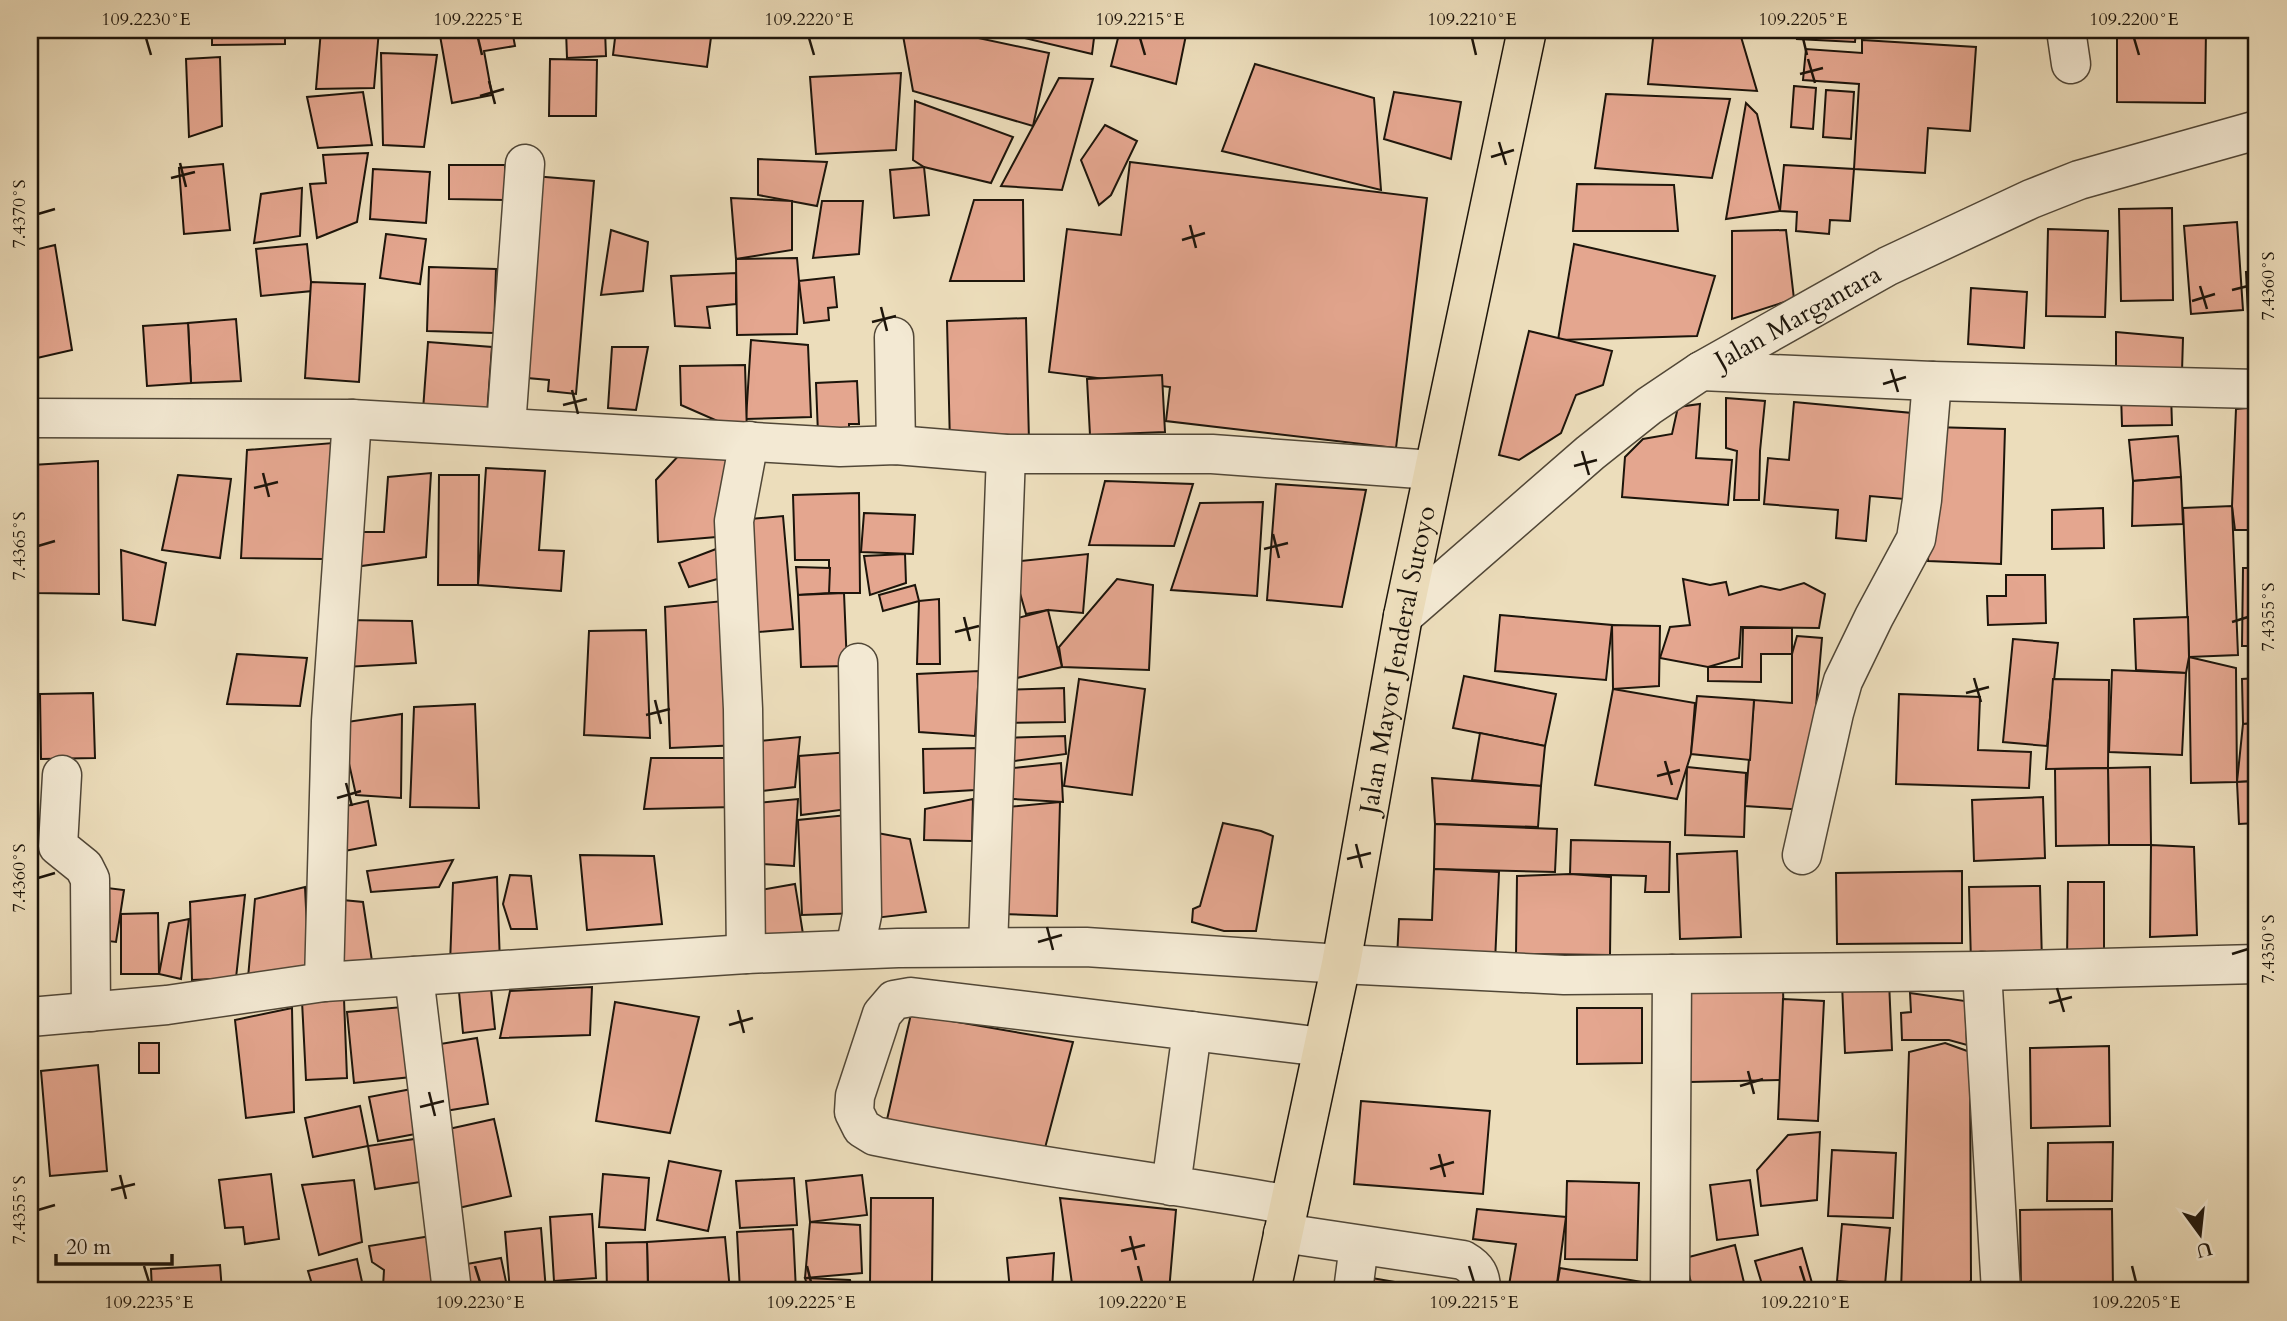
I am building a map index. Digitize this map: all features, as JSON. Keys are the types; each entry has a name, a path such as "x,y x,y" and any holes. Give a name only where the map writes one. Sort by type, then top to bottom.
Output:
{"main road":[{"name":"Jalan Mayor Jenderal Sutoyo","path":"1271,1291 1341,964 1403,616 1527,30"}],"street":[{"name":"Jalan Margantara","path":"1403,616 1590,453 1649,406 1701,370 1888,266 2031,199 2078,180 2257,130"},
{"path":"506,427 525,164"},
{"path":"894,337 896,445"},
{"path":"1701,370 1932,381 2257,389"},
{"path":"1802,855 1843,681 1916,539 1932,381"},
{"path":"30,418 352,419 840,447 896,445 1006,454 1212,454 1433,470"},
{"path":"324,982 331,721 352,419"},
{"path":"746,954 743,709 734,521 749,441"},
{"path":"988,947 1006,454"},
{"path":"855,949 862,915 858,663"},
{"path":"62,775 58,846 84,867 90,879 90,1012"},
{"path":"30,1017 167,1005 324,982 855,949 1086,947 1564,975 1982,971 2257,964"},
{"path":"1982,971 2001,1291"},
{"path":"1670,1291 1672,974"},
{"path":"414,976 452,1291"},
{"path":"1323,1047 911,997 894,1000 882,1014 855,1096 853,1112 862,1128 875,1136 1171,1185 1286,1219 1359,1245 1463,1260 1475,1267 1481,1278 1481,1291"},
{"path":"1171,1185 1192,1031"},
{"path":"1353,1291 1359,1245"}],"building":[{"path":"212,30 285,30 285,44 212,45"},
{"path":"321,30 379,30 374,88 316,89"},
{"path":"439,30 512,30 515,46 484,51 492,95 452,103"},
{"path":"566,30 605,30 606,56 567,58"},
{"path":"616,30 712,30 707,67 613,55"},
{"path":"902,30 941,30 1049,53 1033,126 913,91"},
{"path":"1004,30 1095,30 1092,54 1003,33"},
{"path":"1120,30 1157,30 1186,35 1176,84 1111,66"},
{"path":"1654,30 1739,30 1757,91 1648,84"},
{"path":"1798,30 1856,30 1855,42 1797,39"},
{"path":"2117,30 2206,30 2205,103 2117,102"},
{"path":"1862,40 1976,47 1970,131 1928,128 1925,173 1854,169 1859,84 1803,80 1806,49 1862,53"},
{"path":"381,53 437,55 424,147 383,145"},
{"path":"220,57 222,126 189,137 186,59"},
{"path":"550,59 597,60 596,116 549,116"},
{"path":"1255,64 1374,98 1381,190 1222,151"},
{"path":"901,73 896,150 816,154 810,77"},
{"path":"1059,78 1093,79 1062,190 1001,186"},
{"path":"1794,86 1816,88 1813,129 1791,127"},
{"path":"1826,90 1854,92 1851,139 1823,137"},
{"path":"363,92 372,145 318,148 307,97"},
{"path":"1394,92 1461,102 1451,159 1384,139"},
{"path":"1606,94 1730,99 1712,178 1595,168"},
{"path":"915,101 1013,137 991,183 924,167 913,160"},
{"path":"1746,103 1757,114 1780,211 1726,219"},
{"path":"1105,125 1137,141 1111,195 1099,205 1081,160"},
{"path":"368,153 357,222 317,238 310,184 326,183 323,155"},
{"path":"758,159 827,162 817,206 758,195"},
{"path":"1130,162 1427,198 1396,448 1166,421 1170,387 1049,372 1067,229 1121,235"},
{"path":"223,164 230,230 184,234 179,168"},
{"path":"449,165 505,165 505,200 449,199"},
{"path":"1784,165 1854,169 1850,221 1830,220 1829,234 1796,231 1797,212 1780,211"},
{"path":"924,167 929,215 894,218 890,170"},
{"path":"373,169 430,172 426,223 370,219"},
{"path":"533,176 594,181 576,394 548,391 549,380 516,377"},
{"path":"1577,184 1674,185 1678,231 1573,231"},
{"path":"302,188 300,236 254,243 261,194"},
{"path":"731,198 792,201 792,250 736,259"},
{"path":"974,200 1023,200 1024,281 950,281"},
{"path":"822,201 863,201 859,254 813,258"},
{"path":"2172,208 2173,300 2121,301 2119,209"},
{"path":"2237,222 2243,310 2191,314 2184,226"},
{"path":"2048,229 2108,231 2105,317 2046,316"},
{"path":"611,230 648,242 643,291 601,295"},
{"path":"1786,230 1794,299 1732,319 1732,231"},
{"path":"386,234 426,239 420,284 380,278"},
{"path":"307,244 312,291 261,296 256,249"},
{"path":"1574,244 1715,276 1697,336 1558,340"},
{"path":"55,245 72,350 37,358 30,317 30,251"},
{"path":"797,258 797,334 737,335 736,259"},
{"path":"429,267 496,269 494,333 427,331"},
{"path":"2246,272 2257,272 2257,376 2251,376"},
{"path":"736,273 736,304 707,307 710,328 675,326 671,276"},
{"path":"834,277 837,307 828,308 829,320 804,323 799,281"},
{"path":"311,282 365,284 359,382 305,378"},
{"path":"1971,288 2027,292 2024,348 1968,344"},
{"path":"1026,318 1029,441 950,444 947,321"},
{"path":"236,319 241,381 191,383 188,323"},
{"path":"188,323 191,383 147,386 143,326"},
{"path":"1529,331 1612,351 1603,385 1576,395 1561,433 1519,460 1499,455"},
{"path":"2116,332 2183,338 2182,372 2116,370"},
{"path":"751,340 808,345 811,417 746,419"},
{"path":"428,342 492,347 487,414 423,410"},
{"path":"612,347 648,347 636,410 608,408"},
{"path":"745,365 747,434 681,405 680,366"},
{"path":"1162,375 1165,432 1090,435 1087,379"},
{"path":"857,381 859,424 849,424 849,433 818,434 816,383"},
{"path":"2171,393 2172,425 2122,426 2121,394"},
{"path":"1726,398 1765,401 1759,500 1734,500 1737,451 1726,448"},
{"path":"1794,402 1912,413 1904,499 1870,496 1866,541 1836,538 1838,510 1764,504 1768,458 1789,460"},
{"path":"1700,404 1696,458 1732,460 1728,505 1622,497 1625,457 1643,439 1672,434 1678,407"},
{"path":"2257,407 2257,530 2235,530 2232,506 2236,409"},
{"path":"1932,427 2005,429 2001,564 1928,561"},
{"path":"2178,436 2181,477 2133,481 2129,440"},
{"path":"333,443 324,559 241,558 247,450"},
{"path":"681,453 738,461 728,536 658,542 656,480"},
{"path":"98,461 99,594 35,593 32,465"},
{"path":"486,468 545,471 539,550 564,551 561,591 478,585"},
{"path":"431,473 426,557 347,568 348,532 384,532 388,477"},
{"path":"178,475 231,479 220,558 162,550"},
{"path":"439,475 479,475 478,585 438,585"},
{"path":"2181,477 2183,524 2132,526 2133,481"},
{"path":"1105,481 1193,484 1174,546 1089,545"},
{"path":"1276,484 1366,490 1342,607 1267,600"},
{"path":"859,493 860,593 829,593 829,560 795,560 793,495"},
{"path":"1263,502 1257,596 1171,590 1200,503"},
{"path":"2232,506 2238,655 2189,657 2183,508"},
{"path":"2103,508 2104,548 2052,549 2052,510"},
{"path":"864,513 915,515 913,554 861,552"},
{"path":"783,516 793,629 748,633 739,520"},
{"path":"724,546 728,576 689,587 679,563"},
{"path":"121,550 166,563 155,625 123,620"},
{"path":"905,554 906,583 870,595 864,556"},
{"path":"1088,554 1083,613 1048,610 1026,614 1011,562"},
{"path":"796,567 830,568 829,593 798,595"},
{"path":"2243,568 2257,568 2257,646 2242,646"},
{"path":"2006,575 2045,575 2046,623 1988,625 1987,596 2006,596"},
{"path":"1117,579 1153,585 1149,670 1062,667 1059,647"},
{"path":"1683,579 1710,585 1726,582 1729,595 1761,586 1780,590 1804,583 1825,594 1819,628 1741,627 1739,658 1708,667 1660,658 1670,627 1690,625"},
{"path":"915,585 919,601 883,611 879,595"},
{"path":"844,593 847,666 801,667 798,595"},
{"path":"939,599 940,664 917,664 919,601"},
{"path":"723,601 741,745 670,748 665,607"},
{"path":"1048,610 1062,667 1017,678 1003,622"},
{"path":"1500,615 1612,625 1606,680 1495,671"},
{"path":"2188,617 2189,657 2186,673 2136,670 2134,619"},
{"path":"343,620 412,621 416,663 345,667"},
{"path":"1612,625 1660,626 1659,686 1613,689"},
{"path":"1743,628 1792,628 1792,654 1761,654 1761,682 1708,681 1708,667 1742,667"},
{"path":"646,630 650,738 584,735 589,631"},
{"path":"1797,636 1822,638 1807,810 1745,806 1754,700 1792,703 1792,654"},
{"path":"2013,639 2058,643 2047,746 2003,742"},
{"path":"237,654 307,658 300,706 227,704"},
{"path":"2189,657 2236,668 2237,782 2191,783"},
{"path":"2112,670 2186,673 2182,755 2109,752"},
{"path":"979,671 975,736 919,732 917,674"},
{"path":"1464,676 1556,694 1545,746 1453,728"},
{"path":"2257,678 2257,723 2243,724 2242,679"},
{"path":"1079,679 1145,689 1132,795 1064,786"},
{"path":"2053,679 2109,680 2108,768 2046,769"},
{"path":"1064,688 1065,722 1001,723 999,690"},
{"path":"1613,689 1695,703 1691,754 1677,799 1595,785"},
{"path":"93,693 95,758 41,759 40,694"},
{"path":"1899,694 1980,697 1978,750 2031,752 2029,788 1896,784"},
{"path":"1697,696 1754,700 1750,760 1691,754"},
{"path":"475,704 479,808 410,807 414,707"},
{"path":"402,714 401,798 356,795 340,723"},
{"path":"2257,723 2257,781 2237,782 2243,724"},
{"path":"1480,733 1545,746 1541,786 1472,780"},
{"path":"1065,736 1066,754 1000,763 999,738"},
{"path":"800,737 795,787 753,792 749,742"},
{"path":"979,748 975,790 924,793 923,749"},
{"path":"850,752 856,808 801,815 799,756"},
{"path":"651,758 730,758 735,807 644,809"},
{"path":"1061,763 1063,802 995,798 994,770"},
{"path":"1687,767 1746,773 1744,837 1685,835"},
{"path":"2150,767 2151,845 2109,845 2108,768"},
{"path":"2108,768 2109,845 2056,846 2055,769"},
{"path":"1432,778 1541,786 1538,827 1435,824"},
{"path":"2257,781 2257,823 2239,824 2237,782"},
{"path":"2043,797 2045,858 1974,861 1972,800"},
{"path":"798,799 794,866 746,863 746,804"},
{"path":"973,799 972,841 924,840 925,809"},
{"path":"368,801 376,845 334,853 333,809"},
{"path":"1060,802 1057,916 1001,914 998,808"},
{"path":"857,814 861,913 802,915 798,820"},
{"path":"1223,823 1273,836 1256,931 1224,931 1192,922 1193,909 1200,906"},
{"path":"1435,824 1557,829 1555,872 1434,869"},
{"path":"872,832 910,839 926,912 875,918"},
{"path":"1571,840 1670,842 1669,892 1645,892 1646,876 1570,874"},
{"path":"2151,845 2194,847 2197,935 2150,937"},
{"path":"1737,851 1741,937 1680,939 1677,854"},
{"path":"580,855 654,856 662,924 587,930"},
{"path":"453,860 439,887 371,892 367,871"},
{"path":"1434,869 1499,872 1495,962 1397,958 1399,919 1432,920"},
{"path":"1962,871 1962,943 1837,944 1836,873"},
{"path":"1570,874 1611,877 1610,955 1516,954 1517,876"},
{"path":"510,875 531,876 537,929 511,929 503,904"},
{"path":"497,877 500,964 450,964 453,883"},
{"path":"2068,882 2104,882 2104,961 2067,961"},
{"path":"795,884 803,934 757,942 749,892"},
{"path":"2040,886 2042,962 1971,963 1969,887"},
{"path":"99,887 124,890 116,942 91,939"},
{"path":"305,887 309,970 248,978 255,899"},
{"path":"245,895 236,978 192,980 190,902"},
{"path":"332,899 363,902 372,961 338,961"},
{"path":"158,913 159,974 121,974 121,914"},
{"path":"189,919 181,979 159,974 169,923"},
{"path":"1889,981 1892,1050 1845,1053 1842,984"},
{"path":"592,987 590,1035 500,1038 510,991"},
{"path":"1783,987 1785,1080 1690,1082 1688,989"},
{"path":"491,989 495,1029 463,1033 459,992"},
{"path":"1910,993 1965,1001 1967,1045 1949,1040 1902,1040 1901,1013 1911,1012"},
{"path":"344,999 347,1078 306,1080 302,1001"},
{"path":"1783,999 1824,1001 1818,1121 1778,1119"},
{"path":"615,1002 699,1017 670,1133 596,1121"},
{"path":"414,1006 421,1076 354,1083 347,1012"},
{"path":"292,1008 294,1112 246,1118 235,1020"},
{"path":"1577,1008 1642,1008 1642,1063 1577,1064"},
{"path":"911,1014 1073,1042 1045,1148 886,1124"},
{"path":"477,1038 488,1104 439,1112 428,1046"},
{"path":"139,1043 159,1043 159,1073 139,1073"},
{"path":"1945,1043 1970,1052 1971,1281 1952,1291 1901,1291 1909,1052"},
{"path":"2109,1046 2110,1126 2031,1128 2030,1048"},
{"path":"98,1065 107,1171 50,1176 41,1071"},
{"path":"417,1088 426,1132 378,1141 369,1097"},
{"path":"1361,1101 1490,1111 1483,1194 1354,1184"},
{"path":"360,1106 368,1146 313,1157 305,1118"},
{"path":"494,1119 511,1196 454,1209 435,1132"},
{"path":"1820,1132 1817,1200 1761,1206 1757,1170 1788,1135"},
{"path":"421,1138 427,1181 375,1189 368,1146"},
{"path":"2113,1142 2112,1201 2047,1201 2048,1143"},
{"path":"1832,1150 1896,1153 1893,1218 1828,1216"},
{"path":"669,1161 721,1171 708,1231 657,1220"},
{"path":"271,1174 279,1239 245,1244 243,1227 225,1228 219,1180"},
{"path":"603,1174 649,1178 645,1230 599,1227"},
{"path":"862,1175 867,1215 810,1222 806,1181"},
{"path":"794,1178 797,1225 740,1228 736,1181"},
{"path":"354,1180 362,1242 319,1255 302,1185"},
{"path":"1750,1180 1758,1235 1717,1240 1710,1185"},
{"path":"1567,1181 1639,1183 1637,1260 1565,1259"},
{"path":"871,1198 933,1198 932,1285 870,1284"},
{"path":"1060,1198 1176,1210 1169,1291 1073,1291"},
{"path":"1477,1209 1566,1217 1556,1291 1508,1291 1516,1244 1473,1239"},
{"path":"2112,1209 2113,1291 2021,1291 2020,1210"},
{"path":"592,1214 596,1278 554,1281 550,1217"},
{"path":"810,1222 860,1225 862,1273 805,1278"},
{"path":"1842,1224 1890,1228 1885,1285 1837,1281"},
{"path":"541,1228 546,1291 510,1291 505,1232"},
{"path":"793,1229 796,1291 740,1291 737,1232"},
{"path":"437,1235 441,1291 405,1291 404,1288 383,1287 384,1270 372,1262 369,1246"},
{"path":"725,1237 730,1291 684,1291 684,1282 648,1285 647,1242"},
{"path":"647,1242 648,1291 607,1291 606,1243"},
{"path":"1735,1245 1746,1291 1693,1291 1685,1258"},
{"path":"1802,1248 1814,1290 1764,1291 1755,1261"},
{"path":"1054,1253 1052,1291 1010,1291 1007,1258"},
{"path":"501,1258 508,1291 466,1291 461,1265"},
{"path":"357,1259 364,1291 314,1291 308,1271"},
{"path":"220,1265 222,1291 152,1291 151,1269"},
{"path":"1560,1268 1648,1283 1646,1291 1556,1291"},
{"path":"1366,1277 1447,1291 1364,1291"},
{"path":"805,1278 850,1280 853,1291 809,1291"}]}
